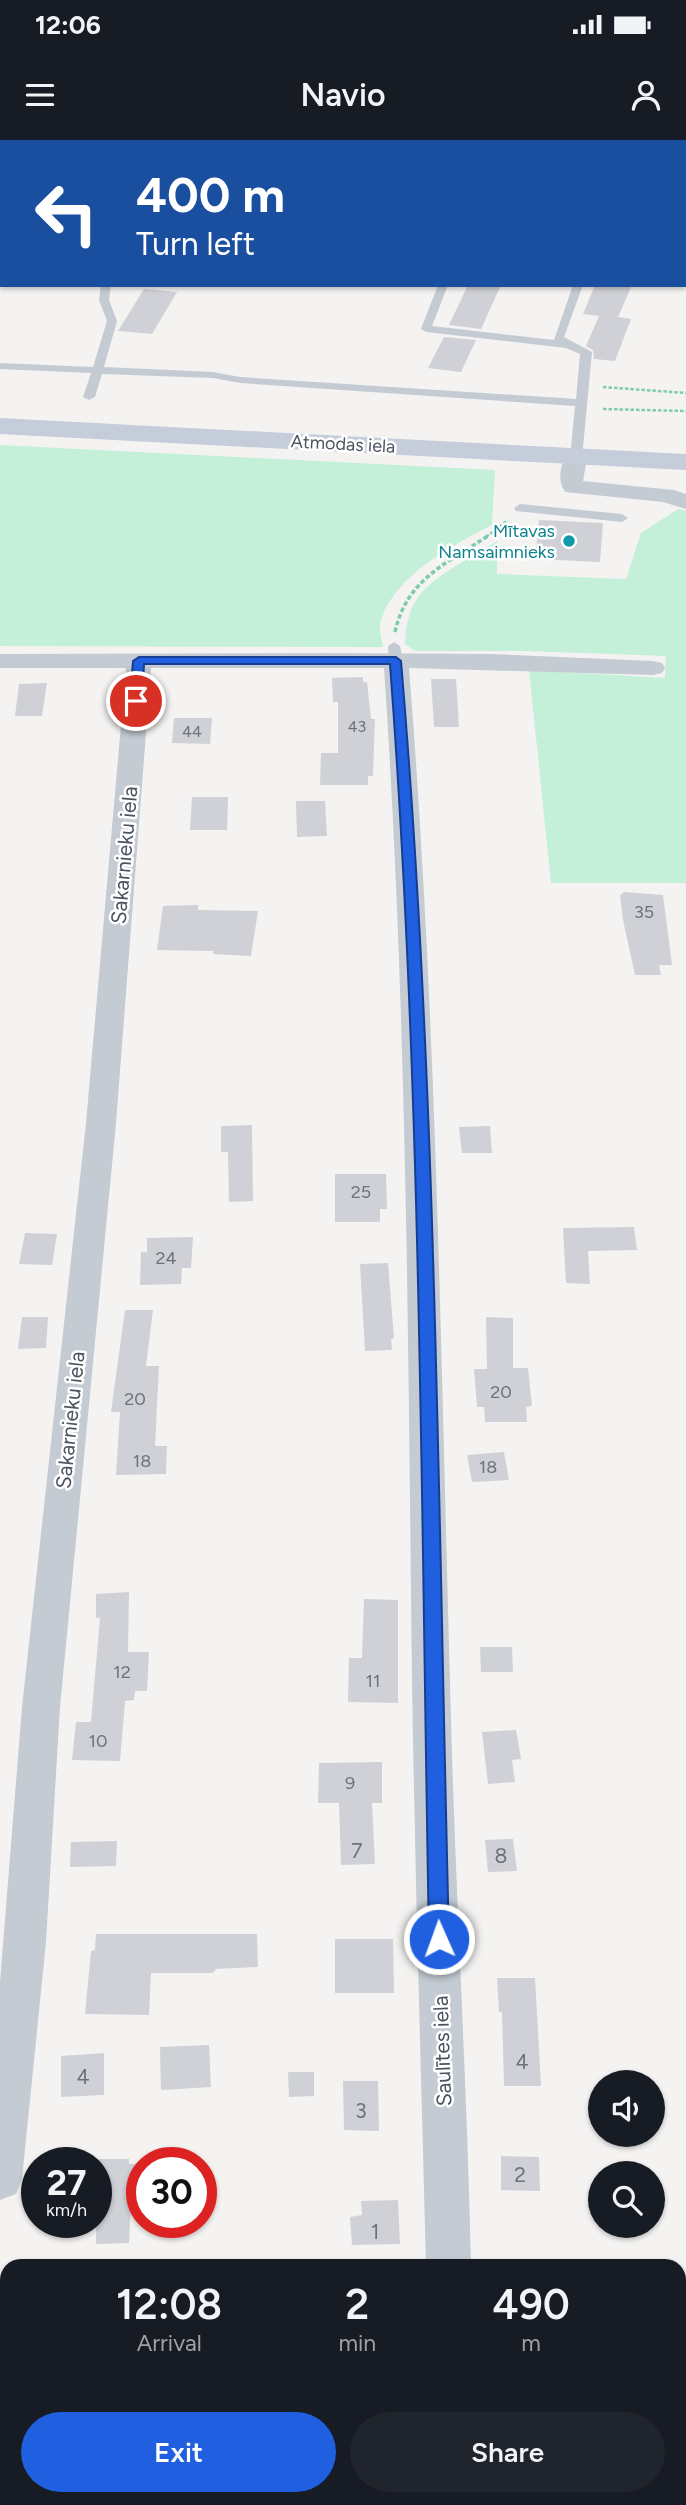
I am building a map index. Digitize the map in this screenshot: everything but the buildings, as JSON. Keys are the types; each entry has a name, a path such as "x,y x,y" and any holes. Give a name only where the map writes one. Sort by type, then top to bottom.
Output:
{"main road":[{"name":"Atmodas iela","path":"0,426 686,462"}],"street":[{"path":"576,458 571,475 573,487 666,495 686,502"},
{"path":"0,661 139,661 395,654 653,668"},
{"name":"Saulītes iela","path":"395,654 405,781 420,1098 432,1725 449,2259"},
{"name":"Sakarnieku iela","path":"0,2179 25,1942 43,1694 101,1123 139,661"}],"lane":[{"path":"89,397 112,321 104,300 106,287"},
{"path":"442,287 426,329 568,345"},
{"path":"576,458 586,352 558,338 577,287"},
{"path":"0,366 214,375 240,380 580,404"},
{"path":"520,508 622,518"}],"path":[{"path":"582,386 686,393"},
{"path":"580,404 686,411"},
{"path":"395,654 396,620 405,598 425,579 469,546 494,534 520,508"}],"green space":[{"path":"0,445 495,470 492,525 427,563 399,589 388,604 380,623 383,647 0,646"},
{"path":"678,509 686,511 686,883 551,883 529,670 665,678 666,656 526,651 415,651 405,644 410,613 415,601 435,580 497,541 497,574 626,579 641,533"}],"place":[{"name":"Mītavas Namsaimnieks","path":"569,541"}],"route":[{"path":"136,701 139,661 396,661 405,781 420,1098 432,1725 439,1939"}]}
